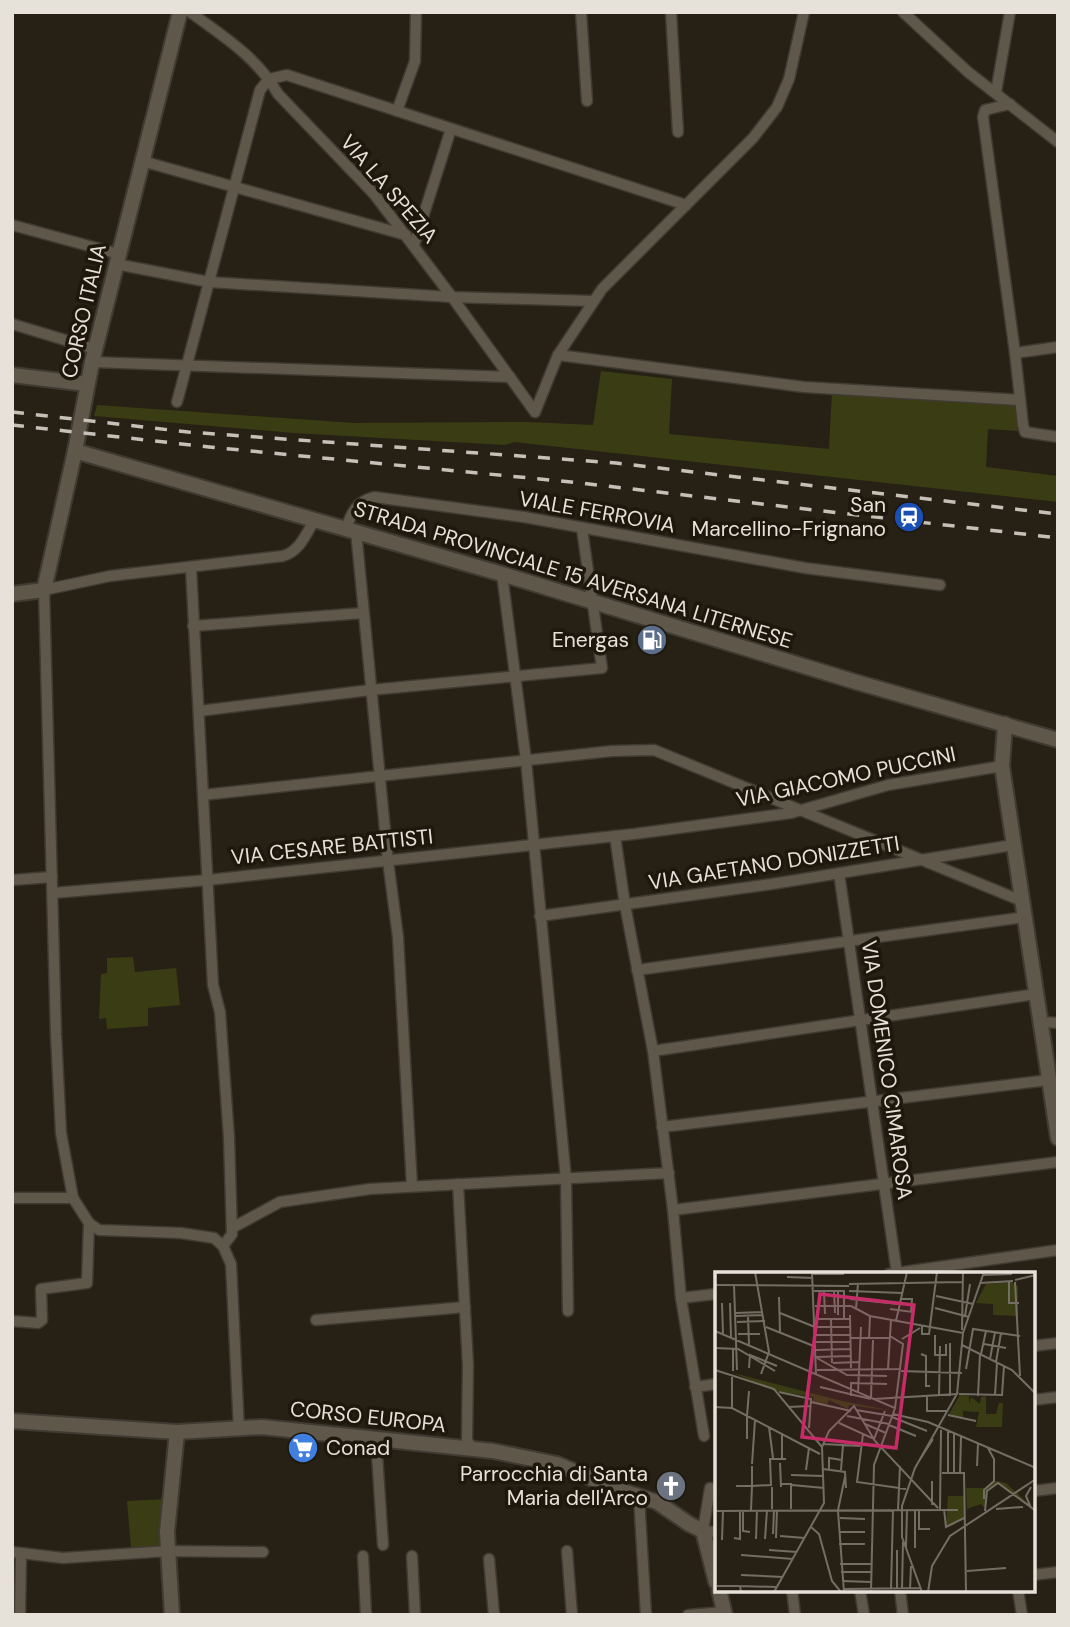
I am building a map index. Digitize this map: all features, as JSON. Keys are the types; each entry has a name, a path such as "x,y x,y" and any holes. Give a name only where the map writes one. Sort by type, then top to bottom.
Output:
{"street":[{"name":"CORSO ITALIA","path":"44,590 93,355 180,12"},
{"name":"VIA LA SPEZIA","path":"190,12 246,55 269,79 278,94 374,194 407,235 535,412 558,355"},
{"path":"397,111 415,61 416,12"},
{"path":"581,12 587,101"},
{"path":"671,12 678,132"},
{"path":"804,12 789,79 777,107 753,138 602,289 558,355 803,387 1020,400"},
{"path":"903,12 968,72 1058,142"},
{"path":"996,92 1010,12"},
{"path":"177,402 260,90 269,79 287,75 686,205"},
{"path":"1010,104 985,110 982,117 1020,400 1025,432 1058,437"},
{"path":"414,245 451,129"},
{"path":"142,161 407,235"},
{"path":"12,225 117,259 209,282 452,297 593,301"},
{"path":"12,324 93,355 187,366 510,377"},
{"path":"1015,353 1058,347"},
{"path":"12,375 87,384"},
{"name":"STRADA PROVINCIALE 15 AVERSANA LITERNESE","path":"75,450 1058,740"},
{"name":"VIALE FERROVIA","path":"351,530 353,509 363,500 374,497 523,517 805,568 940,585"},
{"path":"12,594 110,576 292,554 298,549 315,519"},
{"path":"199,712 370,690 602,668 582,529"},
{"path":"351,530 363,613 401,974 412,1186"},
{"path":"191,568 214,985 220,1012 228,1126 232,1234 223,1247"},
{"path":"502,574 526,760 566,1179 568,1311"},
{"path":"44,590 56,1035 61,1133 73,1198 89,1223 99,1230 181,1233 214,1238 223,1247 231,1264 239,1430"},
{"path":"193,626 363,613"},
{"path":"1005,724 1002,766 1058,1138"},
{"path":"203,794 638,748 654,750 1022,901"},
{"name":"VIA GIACOMO PUCCINI","path":"615,836 803,810 888,785 1002,766"},
{"path":"615,836 625,905 653,1051 674,1210 681,1298 704,1436"},
{"name":"VIA CESARE BATTISTI","path":"52,893 208,880 615,836"},
{"name":"VIA GAETANO DONIZZETTI","path":"540,916 1013,845"},
{"name":"VIA DOMENICO CIMAROSA","path":"839,873 895,1272"},
{"path":"12,880 52,877"},
{"path":"637,971 1024,918"},
{"path":"653,1051 1036,994"},
{"path":"1040,1022 1058,1023"},
{"path":"662,1127 1049,1080"},
{"path":"674,1210 1058,1162"},
{"path":"232,1228 279,1202 370,1189 669,1173"},
{"path":"458,1184 468,1365 467,1441 474,1449"},
{"path":"12,1198 73,1198"},
{"path":"12,1321 38,1323 42,1320 41,1289 88,1283 89,1223"},
{"path":"902,1272 1058,1250"},
{"path":"681,1298 715,1294"},
{"path":"316,1320 465,1307"},
{"path":"1035,1346 1058,1343"},
{"path":"695,1387 715,1384"},
{"path":"1035,1400 1058,1397"},
{"name":"CORSO EUROPA","path":"12,1421 177,1432 262,1427 474,1449 557,1464 657,1502 710,1532"},
{"path":"172,1615 168,1503 177,1432"},
{"path":"376,1438 383,1545"},
{"path":"710,1488 710,1532 715,1574"},
{"path":"1035,1491 1058,1488"},
{"path":"639,1497 646,1615"},
{"path":"20,1615 17,1553 63,1558 168,1551 263,1552"},
{"path":"567,1551 572,1615"},
{"path":"363,1556 366,1615"},
{"path":"412,1556 415,1615"},
{"path":"489,1559 494,1615"},
{"path":"1035,1575 1058,1572"},
{"path":"688,1615 725,1613 720,1592"},
{"path":"792,1592 796,1615"},
{"path":"860,1592 864,1615"},
{"path":"900,1592 904,1615"},
{"path":"1018,1592 1022,1615"}],"green space":[{"path":"601,371 672,379 669,434 829,449 832,392 1014,403 1018,431 988,429 986,467 1058,476 1058,502 514,442 505,445 294,433 94,416 97,405 354,423 527,422 593,425"},
{"path":"133,957 135,972 176,968 180,1005 148,1008 148,1026 107,1029 106,1018 99,1019 101,974 107,973 107,958"},
{"path":"166,1499 160,1546 131,1548 127,1501"}],"railway":[{"path":"12,412 188,432 616,463 1058,514"},
{"path":"12,425 571,482 1058,538"}],"place":[{"name":"San Marcellino-Frignano","path":"909,517"},
{"name":"Energas","path":"652,640"},
{"name":"Conad","path":"303,1448"},
{"name":"Parrocchia di Santa Maria dell'Arco","path":"671,1486"}]}
